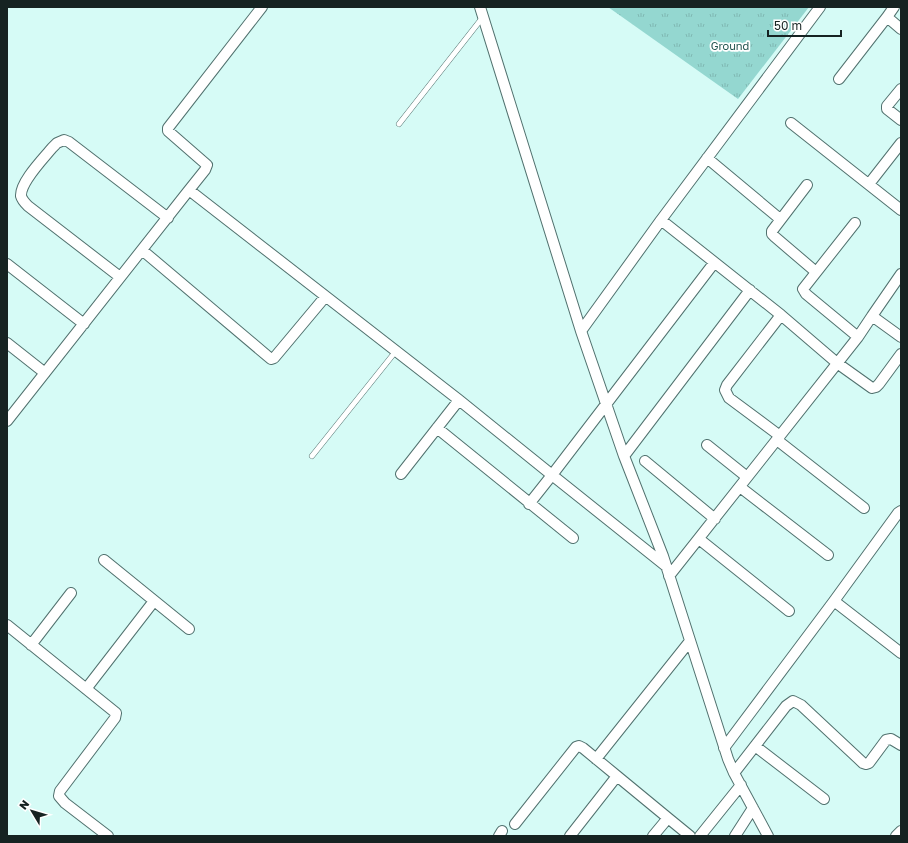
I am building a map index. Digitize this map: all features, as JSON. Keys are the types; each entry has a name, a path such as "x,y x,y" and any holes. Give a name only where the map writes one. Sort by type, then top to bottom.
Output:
{"street":[{"path":"9,414 45,373 205,170 207,165 168,131 169,125 262,7"},
{"path":"581,331 661,220 820,7"},
{"path":"839,79 894,7"},
{"path":"481,12 581,331 624,456 668,572 724,748 734,773 768,836"},
{"path":"887,18 901,29"},
{"path":"901,89 887,106 887,109 901,120"},
{"path":"791,122 901,210"},
{"path":"120,277 28,206 21,198 21,190 24,183 52,148 57,142 64,140 69,142 168,218"},
{"path":"869,184 901,143"},
{"path":"707,158 780,219"},
{"path":"807,185 773,227 772,234 816,272"},
{"path":"189,190 459,400 668,572"},
{"path":"661,220 781,315 837,363 872,388 879,384 901,354"},
{"path":"855,223 803,289 804,292 858,336"},
{"path":"142,250 271,359 274,358 326,297"},
{"path":"530,504 714,263"},
{"path":"7,264 84,324"},
{"path":"668,572 715,519 837,363 858,336 901,274"},
{"path":"624,456 750,290"},
{"path":"781,315 727,385 725,390 728,398 864,508"},
{"path":"872,316 901,337"},
{"path":"7,343 45,373"},
{"path":"401,474 459,400"},
{"path":"438,428 573,538"},
{"path":"706,446 747,477"},
{"path":"645,461 715,519"},
{"path":"740,487 828,555"},
{"path":"724,748 898,513 901,511"},
{"path":"698,539 789,611"},
{"path":"104,560 189,629"},
{"path":"31,645 71,593"},
{"path":"86,689 154,601"},
{"path":"834,601 901,653"},
{"path":"7,625 117,715 61,788 59,796 65,803 108,836"},
{"path":"596,759 690,641"},
{"path":"734,773 789,703 793,701 801,705 863,763 869,763 886,740 891,739 901,745"},
{"path":"515,824 576,747 579,746 690,836"},
{"path":"755,746 824,799"},
{"path":"570,836 617,776"},
{"path":"700,836 741,785"},
{"path":"735,836 753,808"},
{"path":"653,836 668,818"},
{"path":"896,836 901,831"}],"lane":[{"path":"399,124 481,12"},
{"path":"312,456 396,351"}],"green space":[{"name":"Ground","path":"608,7 809,7 738,99"}]}
